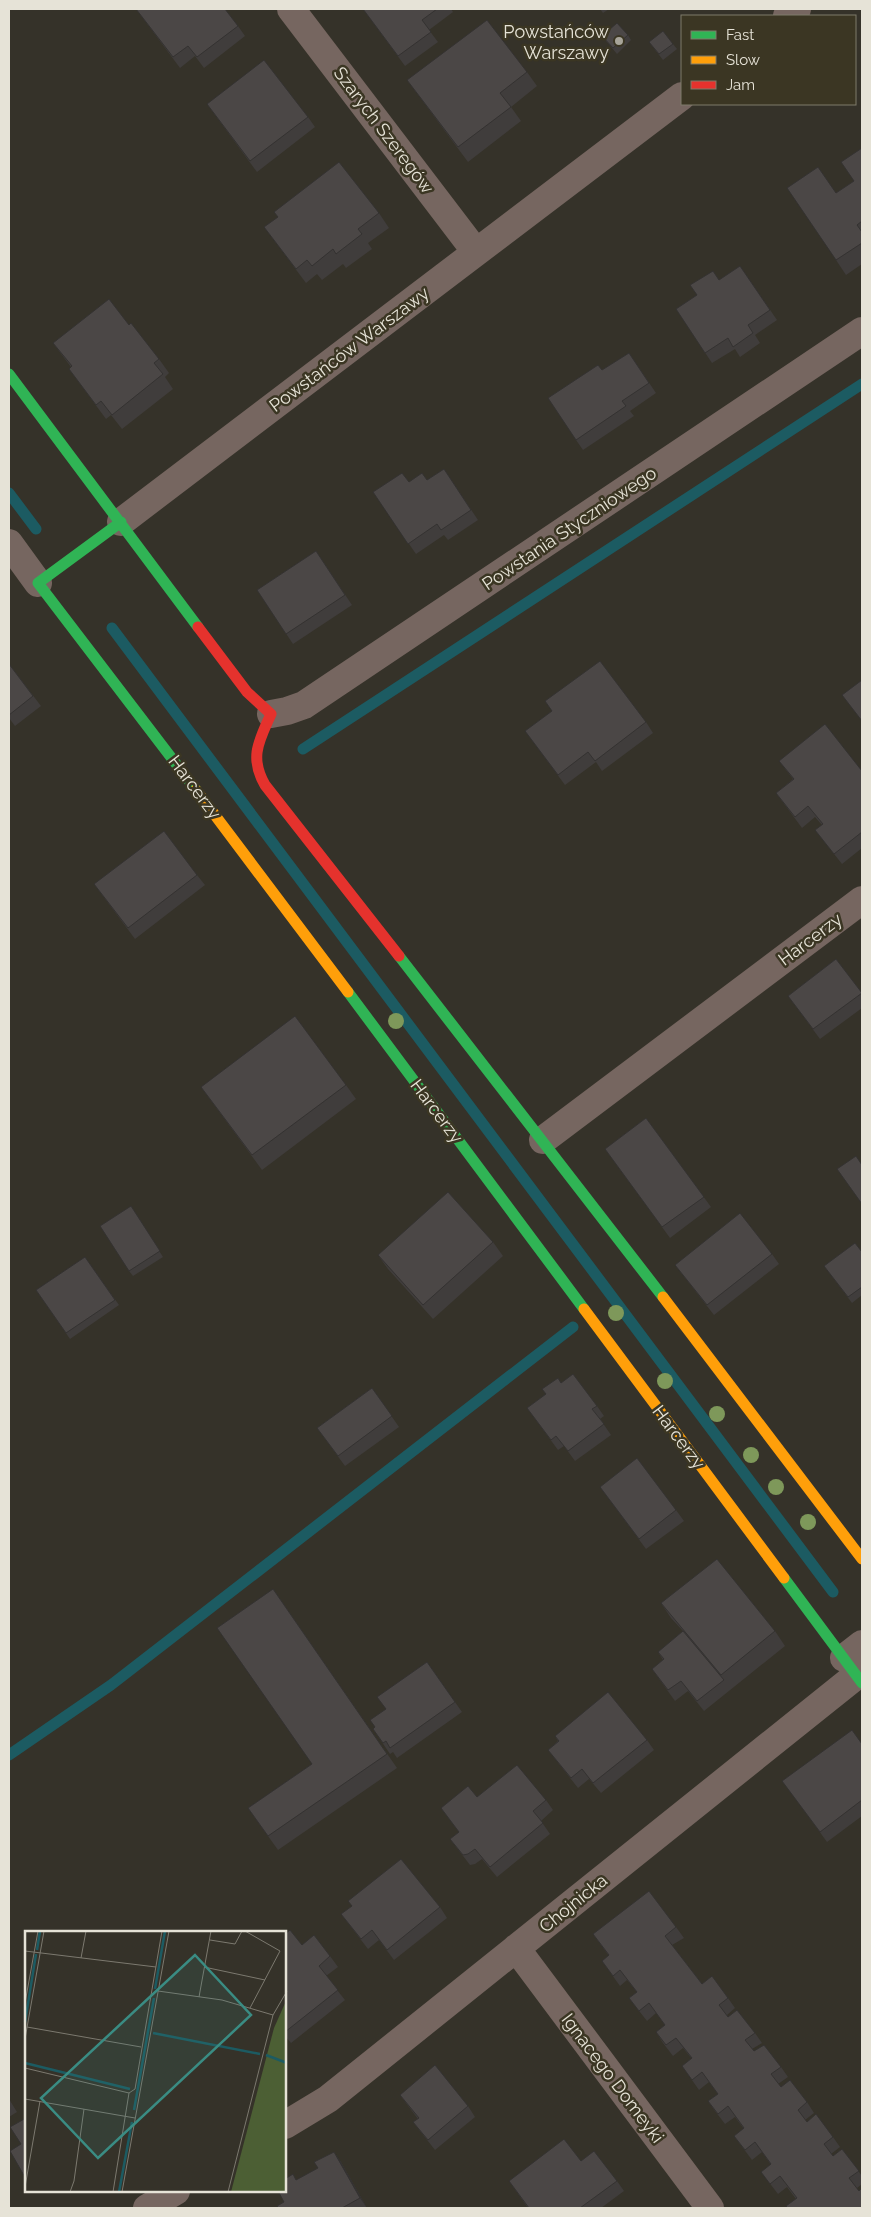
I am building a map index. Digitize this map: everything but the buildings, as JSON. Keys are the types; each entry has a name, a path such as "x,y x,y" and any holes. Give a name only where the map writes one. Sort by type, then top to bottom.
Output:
{"street":[{"name":"Szarych Szeregów","path":"291,9 476,252"},
{"name":"Powstańców Warszawy","path":"38,583 681,97"},
{"name":"Powstania Styczniowego","path":"271,714 287,712 304,705 862,331"},
{"path":"9,374 247,692 271,714 256,748 255,762 258,775 543,1140 862,1559"},
{"name":"Harcerzy","path":"9,543 282,902 856,1665"},
{"name":"Harcerzy","path":"543,1140 862,900"},
{"name":"Chojnicka","path":"286,2124 328,2099 516,1948 856,1665"},
{"name":"Ignacego Domeyki","path":"516,1948 703,2206"},
{"path":"146,2208 174,2192"}],"waterway":[{"path":"303,749 862,384"},
{"path":"9,493 36,529"},
{"path":"112,628 833,1592"},
{"path":"9,1755 111,1685 573,1327"}],"traffic: fast":[{"path":"9,374 198,627"},
{"path":"121,522 38,583 196,790"},
{"path":"399,956 663,1297"},
{"path":"348,992 584,1309"},
{"path":"784,1578 862,1683"}],"traffic: slow":[{"path":"196,790 348,992"},
{"path":"663,1297 862,1559"},
{"path":"584,1309 784,1578"}],"traffic: jam":[{"path":"198,627 247,692 271,714 257,749 258,766 265,785 399,956"}],"place":[{"name":"Powstańców Warszawy","path":"619,41"}]}
